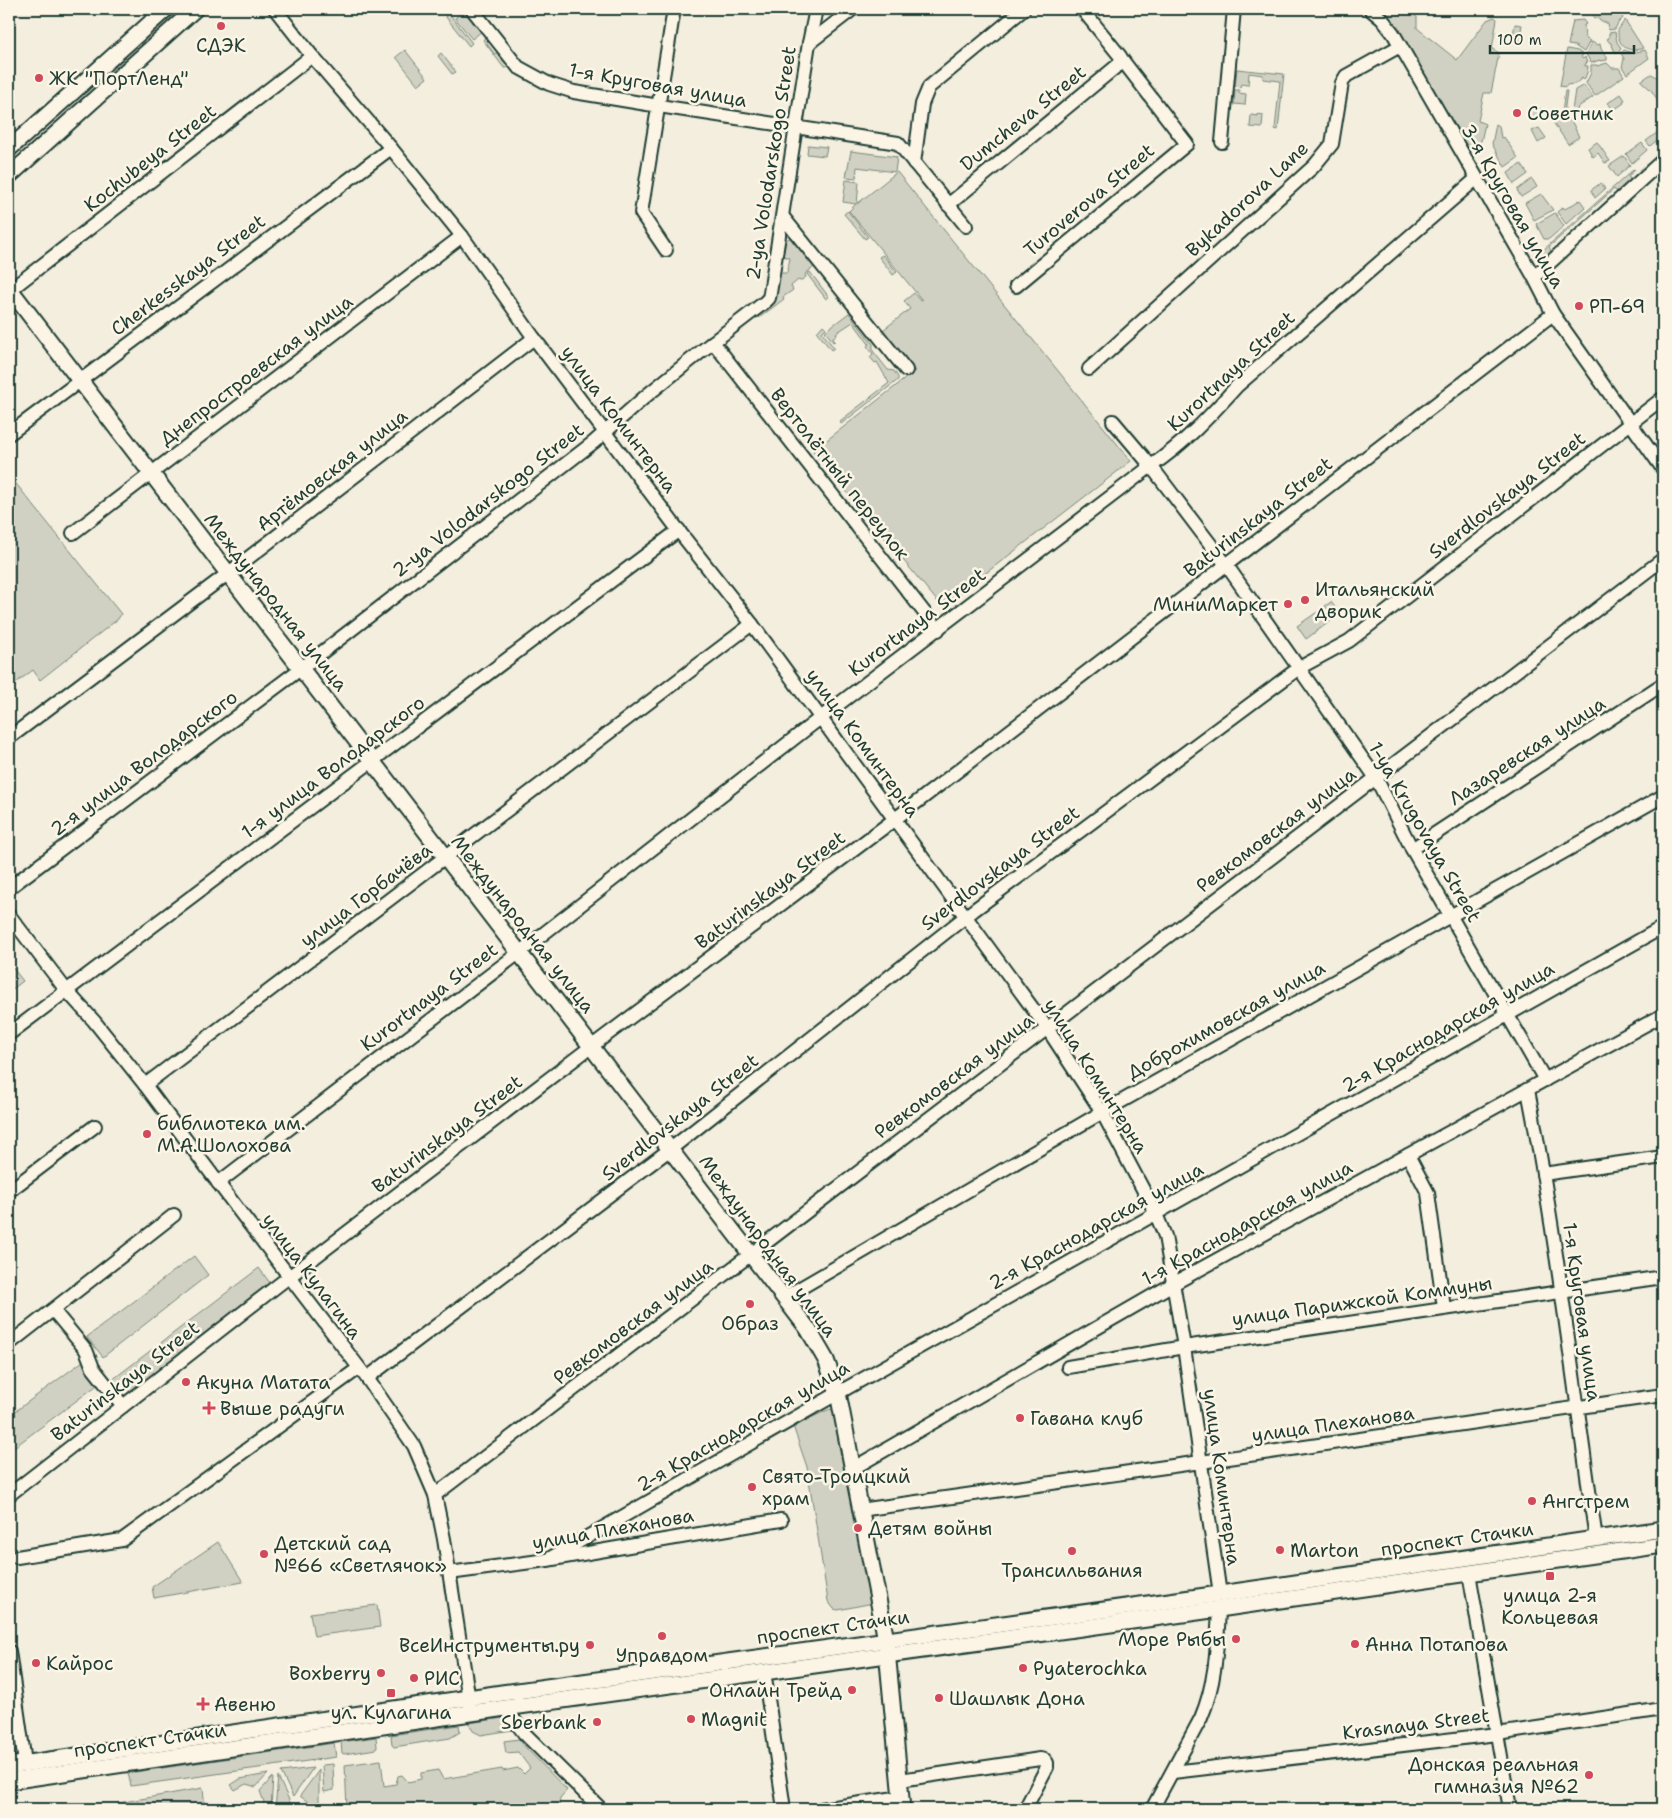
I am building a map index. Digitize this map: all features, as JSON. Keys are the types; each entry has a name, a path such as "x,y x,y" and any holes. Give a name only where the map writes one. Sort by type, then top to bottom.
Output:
{"main road":[{"path":"9,149 166,9"},
{"path":"9,176 196,9"},
{"name":"Международная улица","path":"9,289 808,1329 826,1360 838,1393 887,1647 902,1803"},
{"name":"проспект Стачки","path":"9,1766 470,1706 887,1647 1220,1594 1663,1529"},
{"name":"проспект Стачки","path":"9,1781 470,1706 505,1708 764,1672 887,1647 1219,1609 1663,1545"}],"street":[{"name":"улица Коминтерна","path":"275,9 462,236 534,338 821,717 1047,1028 1102,1112 1156,1214 1165,1236 1184,1347 1220,1594"},
{"name":"1-я Круговая улица","path":"472,9 518,67 549,84 574,92 916,145"},
{"path":"666,250 641,213 674,9"},
{"name":"2-ya Volodarskogo Street","path":"302,668 594,442 713,342 769,298 816,9"},
{"path":"809,43 853,9"},
{"path":"914,162 922,104 929,87 1024,9"},
{"path":"1082,9 1123,61"},
{"path":"1222,142 1234,9"},
{"name":"3-я Круговая улица","path":"1370,9 1382,18 1400,46 1534,277 1553,314 1663,469"},
{"name":"Bykadorova Lane","path":"1089,369 1314,166 1332,144 1342,83 1346,76 1400,46"},
{"name":"Kochubeya Street","path":"9,289 312,56"},
{"name":"Turoverova Street","path":"1016,286 1186,144 1123,61"},
{"name":"Dumcheva Street","path":"948,204 1123,61"},
{"path":"898,143 966,226"},
{"name":"Cherkesskaya Street","path":"9,434 391,148"},
{"path":"1534,277 1663,160"},
{"name":"Kurortnaya Street","path":"218,1182 520,952 821,717 1168,455 1210,417 1237,386 1476,179"},
{"path":"783,217 906,370"},
{"name":"Днепростроевская улица","path":"73,533 462,236"},
{"name":"Baturinskaya Street","path":"9,1495 592,1046 895,819 1553,314"},
{"name":"Артёмовская улица","path":"9,738 534,338"},
{"name":"Вертолётный переулок","path":"713,342 938,630"},
{"name":"Sverdlovskaya Street","path":"16,1557 122,1540 363,1373 671,1149 966,916 1299,668 1349,640 1663,398"},
{"name":"1-ya Krugovaya Street","path":"1113,421 1151,466 1226,565 1376,778 1412,849 1545,1080"},
{"name":"1-я улица Володарского","path":"9,1034 679,530"},
{"name":"Ревкомовская улица","path":"435,1495 1663,558"},
{"name":"улица Горбачёва","path":"146,1085 752,624"},
{"name":"2-я улица Володарского","path":"9,888 302,668"},
{"name":"Лазаревская улица","path":"1412,849 1663,684"},
{"name":"Доброхимовская улица","path":"785,1297 1102,1112 1663,796"},
{"name":"улица Кулагина","path":"9,915 66,990 146,1085 363,1373 414,1446 435,1495 450,1573 470,1706"},
{"name":"2-я Краснодарская улица","path":"547,1560 788,1421 1663,927"},
{"name":"1-я Краснодарская улица","path":"852,1469 1173,1284 1663,1015"},
{"name":"1-я Круговая улица","path":"1528,1090 1561,1292 1596,1539"},
{"path":"9,1191 95,1126"},
{"path":"1408,1155 1428,1193 1444,1308"},
{"path":"1543,1174 1663,1157"},
{"path":"9,1344 174,1215"},
{"name":"улица Парижской Коммуны","path":"1068,1367 1184,1347 1663,1277"},
{"path":"53,1310 86,1350 93,1368 123,1406"},
{"name":"улица Плеханова","path":"860,1510 1663,1395"},
{"name":"улица Плеханова","path":"450,1573 547,1560 782,1520"},
{"path":"1469,1573 1510,1809"},
{"path":"1152,1809 1201,1718 1212,1689 1219,1609"},
{"path":"9,1651 24,1763"},
{"path":"764,1672 784,1809"},
{"path":"505,1708 524,1733 600,1809"},
{"name":"Krasnaya Street","path":"1173,1772 1497,1734 1663,1709"},
{"path":"900,1780 1040,1759 1044,1760 1047,1767 1025,1809"},
{"path":"821,1809 902,1803"}],"shaded area":[{"path":"458,9 466,9 482,31 472,39 455,18 462,13"},
{"path":"1378,9 1406,9 1417,17 1417,28 1457,60 1487,20 1494,17 1497,19 1492,49 1499,53 1491,93 1484,93 1478,121 1485,124 1481,141 1476,147 1470,148 1465,145 1399,32"},
{"path":"1597,9 1617,9 1623,18 1615,29 1609,30 1608,24 1596,18 1594,19 1592,15"},
{"path":"449,13 472,43 469,46 445,16"},
{"path":"1583,20 1586,24 1584,25 1585,38 1590,41 1584,52 1575,46 1568,45 1573,21"},
{"path":"1625,20 1643,48 1638,50 1628,49 1619,40 1618,30"},
{"path":"1515,24 1522,25 1519,41 1512,40"},
{"path":"1615,32 1617,42 1621,48 1619,52 1615,52 1607,39 1609,38 1609,33"},
{"path":"486,36 490,40 487,44 495,54 499,52 509,65 507,68 504,68 483,40"},
{"path":"1592,42 1597,45 1600,44 1607,60 1591,63 1586,54"},
{"path":"1567,49 1578,51 1583,55 1581,57 1583,59 1585,57 1587,63 1585,66 1588,66 1584,80 1582,78 1575,84 1566,85 1566,87 1560,86"},
{"path":"405,50 427,78 418,85 396,57"},
{"path":"1624,50 1632,53 1645,50 1649,58 1627,74 1622,67 1624,59 1621,53"},
{"path":"441,53 456,72 452,74 438,56"},
{"path":"1607,63 1612,68 1619,68 1624,76 1595,96 1586,83 1591,73 1591,65 1597,66"},
{"path":"1237,69 1284,74 1278,130 1275,129 1280,81 1263,79 1263,75 1249,73 1248,85 1241,84 1240,87 1235,86"},
{"path":"1651,74 1661,83 1663,108 1651,90 1641,81"},
{"path":"1584,85 1593,97 1578,107 1573,120 1571,118 1575,90"},
{"path":"1235,90 1246,94 1245,105 1234,104"},
{"path":"1565,91 1567,91 1564,114 1573,124 1579,137 1568,144 1553,122 1553,119 1562,113"},
{"path":"1621,94 1625,100 1623,101 1624,103 1615,109 1612,108 1608,103"},
{"path":"1530,106 1541,109 1539,119 1528,121"},
{"path":"1258,114 1263,115 1262,128 1250,127 1251,115 1258,116"},
{"path":"1496,124 1499,126 1501,138 1504,137 1518,158 1505,167 1492,144"},
{"path":"1539,128 1546,138 1538,143 1532,131"},
{"path":"1658,132 1661,137 1650,146 1646,141"},
{"path":"1597,142 1610,161 1605,163 1598,153 1593,157 1588,148"},
{"path":"1642,143 1647,150 1632,163 1626,154"},
{"path":"808,145 827,147 825,156 807,154"},
{"path":"851,151 897,157 895,172 857,167 856,178 846,177"},
{"path":"1624,156 1630,165 1617,177 1609,166"},
{"path":"1521,164 1528,174 1514,184 1508,173"},
{"path":"1634,169 1628,176 1631,181 1618,193 1614,189 1549,247 1552,253 1546,259 1541,252"},
{"path":"897,172 1131,461 942,607 813,451 915,371 883,330 910,309 904,301 914,293 920,301 922,300 849,211 856,204 843,202 846,180 859,182 857,204"},
{"path":"1532,179 1537,187 1521,197 1517,190"},
{"path":"1601,183 1605,189 1595,198 1591,190"},
{"path":"1541,194 1553,210 1534,220 1525,203"},
{"path":"1580,200 1585,207 1566,224 1557,212 1563,207 1565,209"},
{"path":"848,211 868,237 865,239 844,214"},
{"path":"1555,213 1564,226 1549,239 1544,239 1536,224"},
{"path":"791,237 814,267 805,274 806,277 800,281 798,280 791,286 793,290 783,297 784,299 759,318 775,301 780,273 787,273 790,258 783,256 786,240"},
{"path":"883,255 897,272 893,275 879,257"},
{"path":"810,272 829,297 826,299 807,274"},
{"path":"849,313 873,344 873,351 888,370 894,371 898,380 841,424 840,421 889,383 877,362 875,363 870,357 873,354 867,346 869,344 853,322 836,333 837,335 832,338 835,341 833,342 825,331"},
{"path":"823,325 826,328 822,332 834,348 831,350 817,332"},
{"path":"9,475 121,614 118,619 40,680 33,670 9,688"},
{"path":"1331,602 1340,614 1334,619 1325,606"},
{"path":"1323,608 1332,620 1306,639 1297,626"},
{"path":"9,963 23,981 9,992"},
{"path":"194,1256 208,1275 103,1357 87,1337"},
{"path":"259,1268 273,1287 124,1403 108,1383"},
{"path":"83,1361 100,1383 9,1451 9,1416"},
{"path":"830,1409 836,1412 873,1603 838,1610 834,1609 828,1601 807,1467 793,1426"},
{"path":"218,1542 243,1582 154,1598 152,1587"},
{"path":"377,1605 380,1627 314,1636 310,1613"},
{"path":"503,1718 512,1730 481,1735 473,1731 469,1723"},
{"path":"459,1725 460,1732 450,1738 394,1747 392,1745 391,1735"},
{"path":"376,1737 376,1749 342,1753 341,1742"},
{"path":"519,1739 567,1790 560,1798 559,1809 347,1809 345,1765 381,1760 384,1786 396,1784 398,1776 402,1775 408,1782 421,1779 421,1773 438,1770 443,1779 518,1768 524,1774 530,1768 518,1752 506,1753 504,1741"},
{"path":"334,1743 336,1757 131,1786 128,1773"},
{"path":"333,1764 334,1790 324,1792 322,1765"},
{"path":"313,1768 293,1797 281,1772"},
{"path":"319,1770 319,1809 311,1809 308,1802 300,1796"},
{"path":"268,1774 256,1787 246,1784 235,1790 231,1785 240,1779"},
{"path":"273,1777 271,1809 260,1809 264,1802 260,1791"},
{"path":"278,1777 290,1802 285,1809 275,1809"},
{"path":"203,1788 205,1809 119,1809 118,1803"}],"place":[{"name":"СДЭК","path":"221,26"},
{"name":"ЖК \"ПортЛенд\"","path":"39,78"},
{"name":"Советник","path":"1517,113"},
{"name":"РП-69","path":"1579,306"},
{"name":"Итальянский дворик","path":"1305,600"},
{"name":"МиниМаркет","path":"1288,604"},
{"name":"библиотека им. М.А.Шолохова","path":"147,1134"},
{"name":"Образ","path":"750,1304"},
{"name":"Акуна Матата","path":"186,1382"},
{"name":"Выше радуги","path":"209,1408"},
{"name":"Гавана клуб","path":"1020,1418"},
{"name":"Свято-Троицкий храм","path":"752,1487"},
{"name":"Ангстрем","path":"1532,1501"},
{"name":"Детям войны","path":"858,1528"},
{"name":"Marton","path":"1280,1550"},
{"name":"Трансильвания","path":"1072,1551"},
{"name":"Детский сад №66 «Светлячок»","path":"264,1554"},
{"name":"улица 2-я Кольцевая","path":"1550,1576"},
{"name":"Управдом","path":"662,1636"},
{"name":"Море Рыбы","path":"1236,1639"},
{"name":"Анна Потапова","path":"1355,1644"},
{"name":"ВсеИнструменты.ру","path":"590,1645"},
{"name":"Кайрос","path":"36,1663"},
{"name":"Pyaterochka","path":"1023,1668"},
{"name":"Boxberry","path":"381,1673"},
{"name":"РИС","path":"414,1678"},
{"name":"Онлайн Трейд","path":"852,1690"},
{"name":"ул. Кулагина","path":"391,1693"},
{"name":"Шашлык Дона","path":"939,1698"},
{"name":"Авеню","path":"203,1704"},
{"name":"Magnit","path":"691,1719"},
{"name":"Sberbank","path":"597,1722"},
{"name":"Донская реальная гимназия №62","path":"1589,1775"}]}
